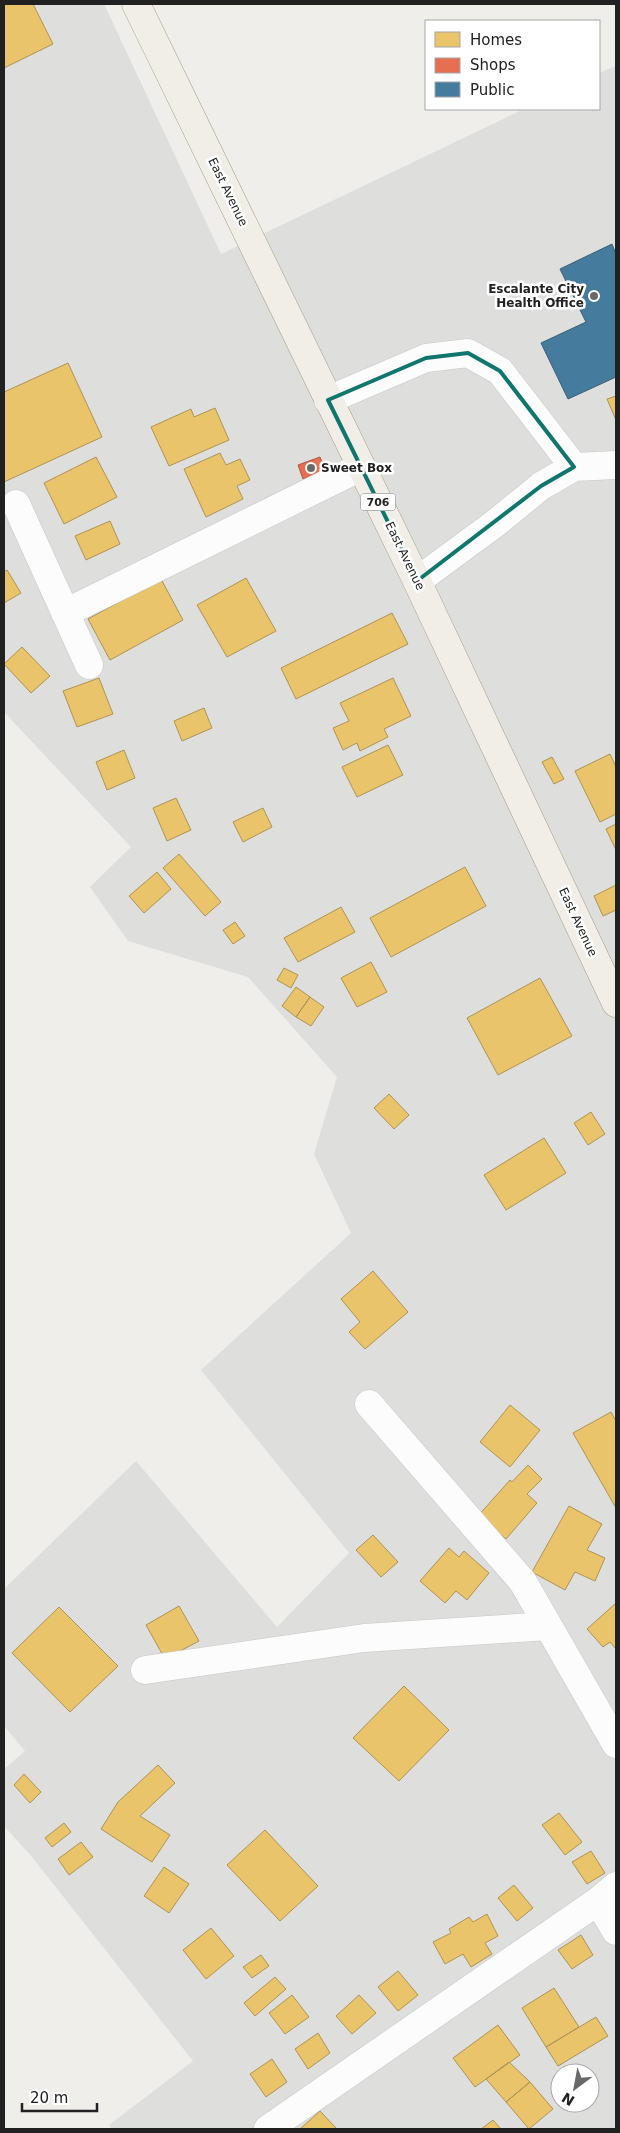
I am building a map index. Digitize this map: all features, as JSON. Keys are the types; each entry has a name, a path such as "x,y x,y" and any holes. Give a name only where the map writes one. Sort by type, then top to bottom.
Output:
{"main road":[{"name":"East Avenue","path":"136,4 417,581 616,1003"}],"street":[{"path":"328,400 426,358 468,353 500,371 574,467"},
{"path":"417,581 497,522 541,486 574,467 616,465"},
{"path":"65,613 361,467"},
{"path":"16,504 89,665"},
{"path":"369,1404 523,1582 616,1744"},
{"path":"145,1670 364,1638 548,1626"},
{"path":"268,2129 607,1894 616,1931"}],"highlighted area":[{"path":"468,353 500,371 574,467 541,486 417,581 328,400 426,358"}],"shaded area":[{"path":"4,4 104,4 221,254 522,110 600,110 600,73 616,66 616,2129 112,2129 109,2125 193,2061 32,1857 4,1826 4,1769 25,1751 4,1726 4,1589 136,1461 277,1627 349,1553 201,1370 351,1233 314,1154 337,1077 248,977 128,941 90,887 131,847 4,712"}],"building: Homes":[{"path":"4,4 33,4 53,44 4,68"},
{"path":"68,363 102,437 4,482 4,392"},
{"path":"616,396 616,420 607,399"},
{"path":"215,408 229,440 169,466 151,427 191,409 194,417"},
{"path":"220,453 226,465 240,459 250,480 237,486 243,499 206,517 184,469"},
{"path":"96,457 117,497 64,524 44,483"},
{"path":"110,521 120,544 86,560 75,536"},
{"path":"7,570 21,593 4,603 4,572"},
{"path":"246,578 276,631 227,657 197,605"},
{"path":"161,579 183,620 110,660 88,619"},
{"path":"392,613 408,644 296,699 281,668"},
{"path":"22,647 50,676 31,693 4,664"},
{"path":"99,678 113,714 77,727 63,691"},
{"path":"393,678 411,716 384,729 388,737 360,751 357,743 343,750 333,728 349,721 340,703"},
{"path":"204,708 212,728 182,741 174,721"},
{"path":"388,745 403,775 357,797 342,767"},
{"path":"124,750 135,778 107,790 96,762"},
{"path":"610,754 616,767 616,814 600,822 575,771"},
{"path":"552,757 564,779 554,784 542,762"},
{"path":"176,798 191,830 167,841 153,808"},
{"path":"263,808 272,827 243,842 233,822"},
{"path":"616,824 616,850 606,829"},
{"path":"179,854 221,902 205,916 163,868"},
{"path":"465,867 486,906 391,957 370,918"},
{"path":"157,872 171,889 144,913 129,896"},
{"path":"616,885 616,910 603,916 594,896"},
{"path":"341,907 355,932 298,962 284,938"},
{"path":"235,922 245,936 233,944 223,930"},
{"path":"371,962 387,992 357,1007 341,978"},
{"path":"284,968 298,975 291,988 277,980"},
{"path":"540,978 572,1036 498,1075 467,1018"},
{"path":"296,987 310,997 296,1017 282,1006"},
{"path":"310,997 324,1007 311,1026 296,1017"},
{"path":"389,1094 409,1115 394,1129 374,1108"},
{"path":"591,1112 605,1134 588,1145 574,1123"},
{"path":"544,1138 566,1173 506,1210 484,1175"},
{"path":"373,1271 408,1312 365,1349 349,1332 360,1322 341,1299"},
{"path":"510,1405 540,1430 510,1467 480,1442"},
{"path":"611,1412 616,1421 616,1508 573,1433"},
{"path":"528,1465 542,1479 527,1494 537,1503 506,1539 478,1516 510,1480 512,1482"},
{"path":"569,1506 602,1524 587,1550 605,1558 595,1581 575,1572 565,1590 532,1572"},
{"path":"373,1535 398,1562 381,1577 356,1550"},
{"path":"449,1548 459,1557 464,1551 489,1573 467,1600 456,1591 445,1603 420,1581"},
{"path":"616,1603 616,1649 610,1642 603,1647 587,1629"},
{"path":"179,1606 199,1641 165,1659 146,1625"},
{"path":"59,1607 118,1666 70,1712 12,1653"},
{"path":"404,1686 449,1730 399,1781 353,1738"},
{"path":"158,1765 175,1783 140,1816 170,1835 152,1862 101,1829 118,1802"},
{"path":"24,1774 41,1792 30,1803 14,1785"},
{"path":"559,1813 582,1842 565,1855 542,1825"},
{"path":"64,1823 71,1832 52,1847 45,1838"},
{"path":"265,1830 318,1886 280,1921 227,1865"},
{"path":"81,1842 93,1857 69,1875 58,1859"},
{"path":"591,1851 605,1873 587,1884 572,1862"},
{"path":"164,1867 189,1884 169,1913 144,1896"},
{"path":"514,1885 533,1908 517,1921 498,1898"},
{"path":"487,1914 498,1936 485,1943 492,1954 471,1967 463,1954 445,1964 433,1942 451,1933 449,1929 469,1917 473,1922"},
{"path":"211,1928 234,1956 206,1979 183,1950"},
{"path":"581,1935 593,1955 572,1969 558,1950"},
{"path":"261,1955 269,1966 252,1978 243,1967"},
{"path":"398,1971 418,1995 398,2011 378,1987"},
{"path":"275,1977 286,1989 255,2016 244,2003"},
{"path":"554,1988 579,2027 546,2047 522,2008"},
{"path":"292,1995 309,2017 285,2034 269,2013"},
{"path":"359,1995 376,2013 352,2034 336,2016"},
{"path":"596,2017 608,2036 563,2063 556,2063 546,2047"},
{"path":"498,2025 520,2055 475,2087 453,2058"},
{"path":"318,2033 330,2053 308,2069 295,2049"},
{"path":"272,2059 287,2082 266,2097 250,2074"},
{"path":"509,2062 530,2082 506,2102 486,2079"},
{"path":"530,2082 550,2105 550,2112 529,2129 506,2102"},
{"path":"320,2111 337,2129 300,2129"},
{"path":"493,2120 501,2129 481,2129"}],"building: Shops":[{"path":"320,457 325,470 303,479 298,465"}],"building: Public":[{"name":"Escalante City Health Office","path":"612,244 616,254 616,377 568,399 541,343 586,322 560,269"}],"place":[{"name":"Escalante City Health Office","path":"594,296"},
{"name":"Sweet Box","path":"311,468"}]}
